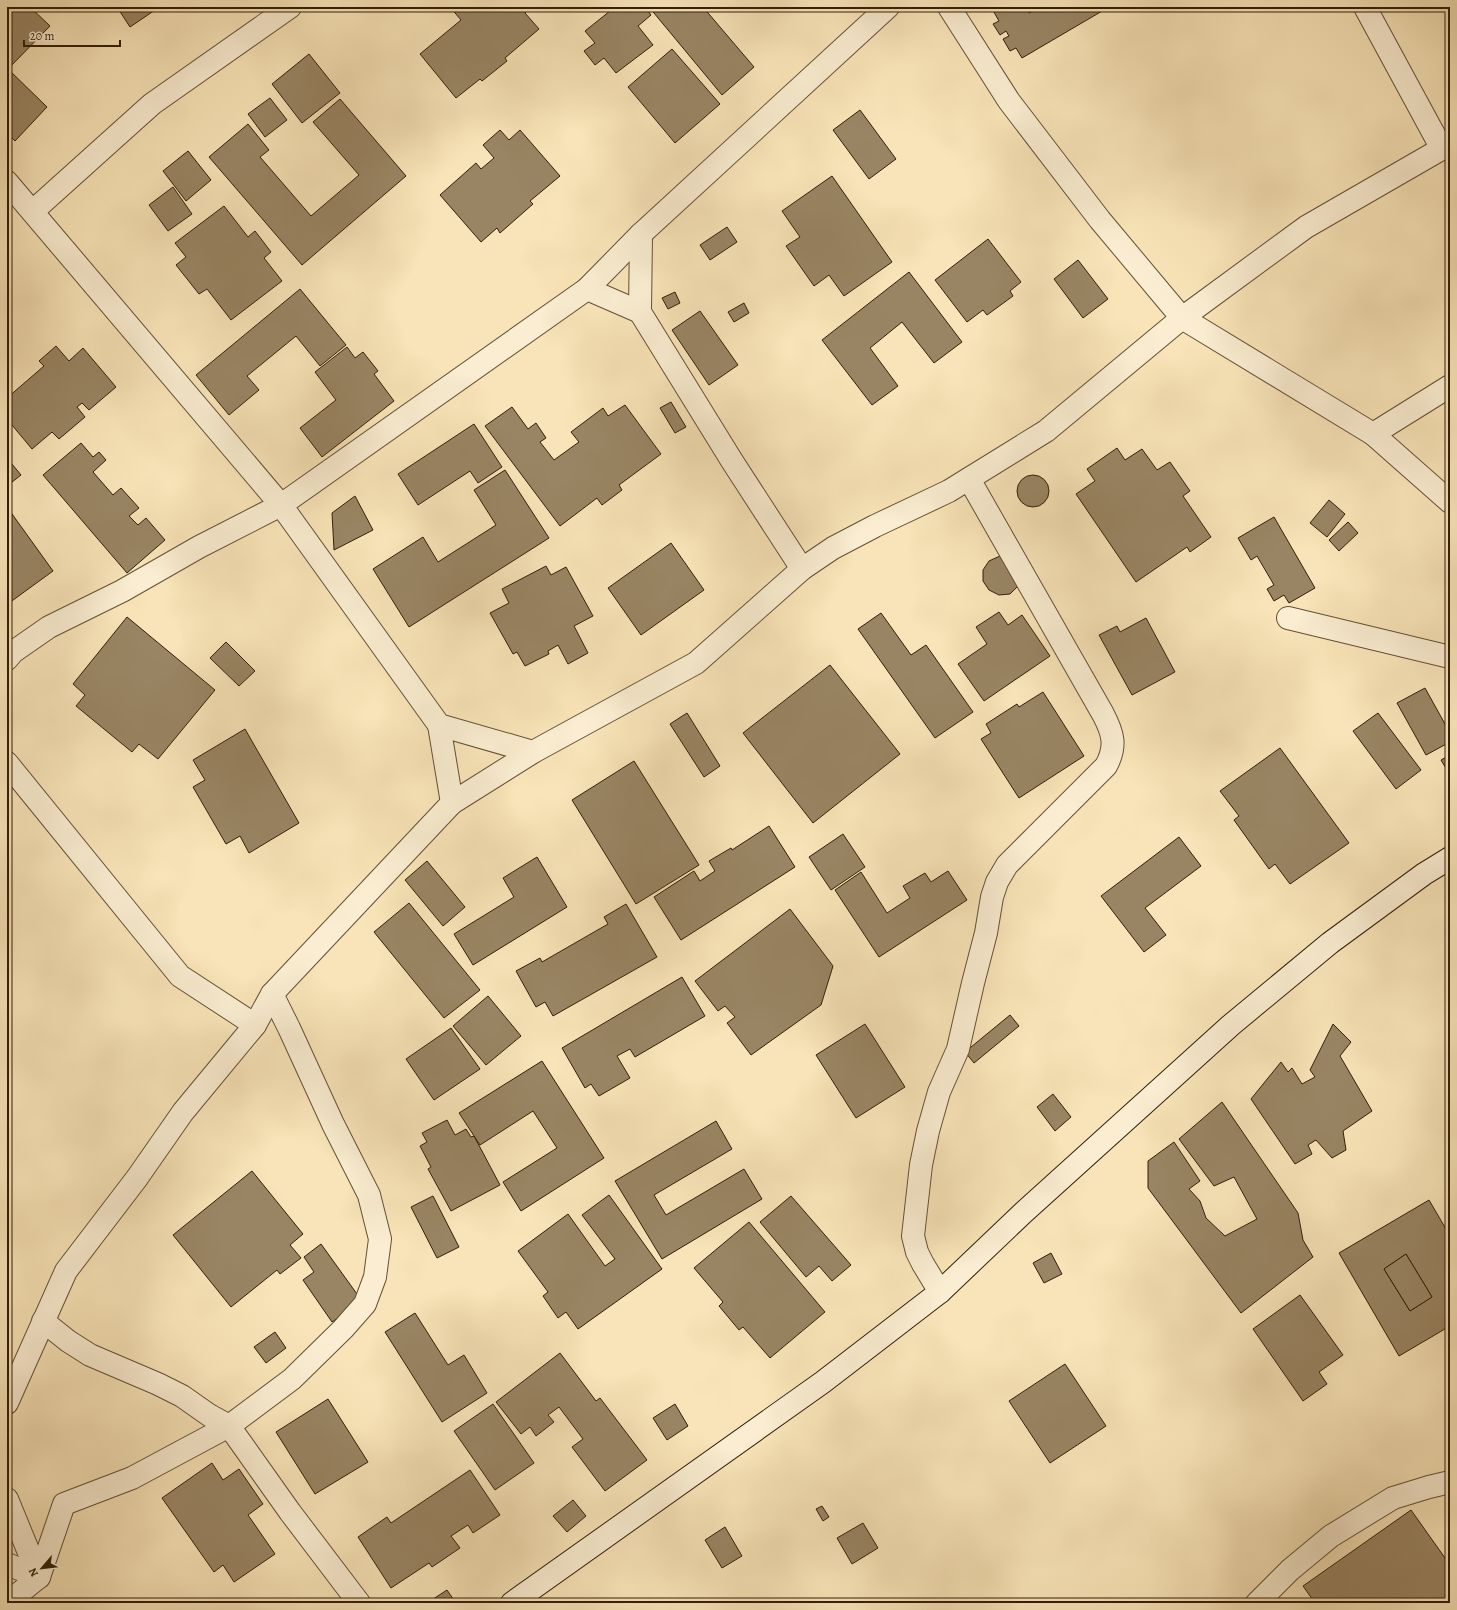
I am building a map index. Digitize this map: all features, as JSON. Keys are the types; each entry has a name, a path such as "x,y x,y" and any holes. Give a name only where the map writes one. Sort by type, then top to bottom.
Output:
{"street":[{"path":"33,211 152,104 290,7"},
{"path":"7,659 13,652 49,627 122,590 199,547 281,505 587,289 641,234 888,7"},
{"path":"949,7 1009,101 1100,220 1182,318 1373,434 1450,502"},
{"path":"7,1403 66,1271 137,1178 183,1112 255,1026 272,994 452,803 533,752 696,663 802,569 833,548 875,526 949,491 1046,431 1182,318 1306,227 1446,147 1365,7"},
{"path":"7,182 281,505 439,726 452,803"},
{"path":"641,234 640,312 728,454 802,569"},
{"path":"587,289 640,312"},
{"path":"1373,434 1450,386"},
{"path":"940,1292 917,1252 913,1236 921,1165 928,1131 939,1092 958,1049 986,933 992,897 997,882 1007,866 1106,766 1112,756 1113,741 1111,728 969,479"},
{"path":"1288,618 1450,657"},
{"path":"439,726 533,752"},
{"path":"7,763 180,976 255,1026"},
{"path":"512,1603 823,1382 940,1292 1024,1212 1231,1025 1330,943 1424,874 1450,858"},
{"path":"7,1603 39,1577 64,1504 132,1478 229,1426 292,1379 343,1329 365,1304 375,1277 380,1239 369,1195 333,1124 272,994"},
{"path":"43,1321 68,1341 90,1355 182,1396 209,1415 229,1426 290,1512 359,1603"},
{"path":"1257,1603 1290,1570 1337,1532 1393,1498 1450,1482"},
{"path":"7,1499 39,1577"},
{"path":"7,1564 39,1577"}],"building":[{"path":"18,7 30,7 50,26 8,69 47,107 15,141 7,133 7,18"},
{"path":"117,7 157,7 158,8 130,27"},
{"path":"450,7 527,7 529,9 525,13 539,29 505,58 507,61 482,81 480,79 456,98 420,54 461,20"},
{"path":"615,7 645,7 651,15 638,26 653,45 616,73 604,58 595,65 584,51 595,43 585,31"},
{"path":"649,7 703,7 754,67 722,95"},
{"path":"991,7 1026,7 1029,13 1040,7 1109,7 1022,58 1016,48 1010,51 1003,39 1009,36 1006,31 1000,35 993,24 999,21"},
{"path":"672,49 720,104 675,143 628,87"},
{"path":"309,54 340,93 302,123 272,84"},
{"path":"270,98 287,120 265,137 248,114"},
{"path":"340,99 406,176 302,265 209,157 248,124 269,150 260,157 311,216 359,175 313,122"},
{"path":"860,110 896,159 869,179 833,130"},
{"path":"500,130 509,140 520,130 560,176 530,201 533,204 500,233 497,228 481,242 440,195 476,163 481,169 494,158 483,145"},
{"path":"188,151 211,180 186,201 163,171"},
{"path":"832,176 892,262 844,296 829,275 814,286 786,246 800,237 782,211"},
{"path":"173,187 192,214 168,231 149,205"},
{"path":"224,206 248,237 255,231 271,252 264,258 282,281 231,320 207,289 199,294 176,265 186,257 175,243"},
{"path":"727,227 737,242 710,260 700,245"},
{"path":"988,239 1021,282 1010,291 1013,296 987,315 983,310 967,322 935,280"},
{"path":"1078,260 1108,299 1083,318 1054,279"},
{"path":"909,272 962,342 934,363 902,322 870,348 898,386 872,405 822,340"},
{"path":"300,289 346,345 320,366 296,336 247,376 259,390 229,415 196,375"},
{"path":"675,292 680,303 668,309 662,298"},
{"path":"744,303 749,313 734,322 728,312"},
{"path":"700,311 738,365 709,385 672,330"},
{"path":"56,346 69,361 83,348 116,387 89,410 82,403 77,407 85,417 59,439 52,432 32,449 7,419 7,398 44,366 39,361"},
{"path":"347,347 355,358 363,352 378,371 374,374 394,401 322,457 300,428 336,400 315,372"},
{"path":"671,402 686,427 675,433 660,408"},
{"path":"625,405 661,454 619,485 622,490 602,505 597,498 560,526 485,426 512,407 528,429 536,423 546,438 540,442 554,460 579,442 571,432 603,408 608,416"},
{"path":"474,424 502,467 478,483 470,471 418,505 398,474"},
{"path":"81,443 93,457 99,452 106,460 93,472 113,495 121,488 139,508 129,516 138,525 146,518 165,540 127,573 43,475"},
{"path":"1117,448 1125,460 1142,449 1157,470 1170,462 1190,491 1183,496 1211,537 1190,552 1187,547 1136,582 1076,494 1095,481 1087,469"},
{"path":"7,458 21,475 7,486"},
{"path":"505,470 549,538 409,627 373,569 423,537 438,562 496,525 474,490"},
{"path":"1030,475 1036,475 1045,479 1049,491 1045,503 1036,507 1030,507 1021,503 1017,494 1017,488 1021,479"},
{"path":"355,496 373,530 334,550 332,513"},
{"path":"1329,500 1345,514 1327,537 1310,523"},
{"path":"7,507 53,571 9,603 7,601"},
{"path":"1274,517 1315,588 1289,603 1284,595 1274,601 1267,589 1274,585 1257,556 1251,560 1238,538"},
{"path":"1348,522 1358,533 1339,551 1329,540"},
{"path":"671,543 704,590 641,635 608,588"},
{"path":"1000,556 1010,558 1018,586 1010,594 999,595 989,590 983,581 983,570 989,561"},
{"path":"546,566 551,575 566,567 593,616 574,626 588,653 568,664 558,645 548,651 549,654 525,666 517,652 513,654 490,613 509,603 502,589"},
{"path":"999,612 1008,625 1022,615 1050,656 984,701 958,664 987,644 976,627"},
{"path":"881,613 911,655 926,645 973,712 935,738 858,629"},
{"path":"127,617 215,690 158,759 139,744 132,752 76,706 85,695 73,684"},
{"path":"1146,618 1175,672 1132,695 1099,635 1117,626 1120,632"},
{"path":"226,642 255,671 239,686 210,658"},
{"path":"830,665 900,754 813,823 743,733"},
{"path":"1425,688 1450,733 1450,742 1426,755 1397,703"},
{"path":"1043,692 1084,756 1019,798 981,739 991,733 986,724 1017,704 1019,707"},
{"path":"687,713 720,766 704,777 670,724"},
{"path":"1378,713 1421,770 1396,789 1353,731"},
{"path":"245,729 299,823 249,853 240,836 226,844 193,787 205,780 193,760"},
{"path":"1280,748 1349,843 1290,884 1275,864 1269,869 1234,820 1239,816 1220,791"},
{"path":"1450,755 1450,775 1441,760"},
{"path":"634,761 699,865 636,904 572,800"},
{"path":"769,826 795,867 681,940 654,897 694,871 700,881 715,871 709,861 731,848 732,850"},
{"path":"843,834 865,867 831,890 809,857"},
{"path":"1179,837 1201,866 1145,908 1166,935 1144,952 1101,896"},
{"path":"537,857 567,907 473,965 454,934 514,897 503,878"},
{"path":"427,861 465,907 443,926 405,880"},
{"path":"948,871 967,900 879,957 835,890 861,872 887,913 910,898 903,886 925,873 931,882"},
{"path":"409,903 480,990 444,1018 374,932"},
{"path":"626,904 657,957 553,1016 545,1002 536,1007 516,971 540,958 542,962 608,924 604,917"},
{"path":"790,909 833,966 821,1005 751,1055 727,1023 735,1017 725,1006 718,1011 695,981"},
{"path":"682,977 705,1016 635,1057 630,1049 617,1056 630,1078 599,1096 591,1084 585,1088 562,1048"},
{"path":"488,996 521,1036 486,1065 453,1026"},
{"path":"1010,1015 1019,1026 974,1063 965,1052"},
{"path":"865,1024 905,1087 856,1118 816,1055"},
{"path":"1333,1024 1351,1042 1340,1056 1372,1111 1343,1131 1346,1150 1332,1158 1316,1140 1308,1145 1312,1154 1295,1164 1251,1099 1281,1062 1288,1072 1292,1068 1302,1084 1315,1077 1310,1070"},
{"path":"451,1028 480,1069 434,1100 406,1059"},
{"path":"542,1061 604,1158 521,1211 503,1182 557,1148 533,1111 480,1145 459,1113"},
{"path":"1053,1094 1071,1117 1055,1131 1037,1107"},
{"path":"1222,1102 1298,1213 1303,1240 1313,1257 1241,1313 1148,1188 1148,1161 1174,1142 1200,1181 1189,1189 1200,1201 1206,1218 1225,1236 1257,1219 1234,1177 1214,1186 1179,1139"},
{"path":"447,1120 455,1135 466,1129 471,1137 474,1136 500,1185 451,1211 428,1169 431,1167 420,1146 427,1142 422,1133"},
{"path":"716,1121 732,1149 654,1195 666,1215 744,1169 762,1199 662,1259 615,1181"},
{"path":"252,1171 303,1234 290,1245 301,1258 280,1274 277,1270 231,1307 173,1235"},
{"path":"609,1195 662,1269 578,1329 566,1312 558,1318 543,1296 548,1292 518,1251 568,1214 605,1266 615,1259 582,1215"},
{"path":"433,1196 459,1247 437,1258 411,1207"},
{"path":"791,1196 851,1265 832,1281 819,1266 806,1277 760,1222"},
{"path":"1429,1200 1450,1236 1450,1326 1399,1356 1339,1253","holes":["1406,1254 1432,1297 1410,1311 1384,1269"]},
{"path":"749,1222 825,1312 770,1358 743,1327 739,1330 719,1306 723,1302 694,1268"},
{"path":"321,1244 362,1301 332,1322 303,1280 314,1272 304,1257"},
{"path":"1051,1253 1062,1274 1044,1283 1033,1263"},
{"path":"1406,1254 1432,1297 1410,1311 1384,1269"},
{"path":"1300,1295 1343,1355 1319,1372 1327,1384 1303,1401 1253,1329"},
{"path":"415,1313 448,1365 464,1355 487,1393 442,1422 385,1332"},
{"path":"275,1332 286,1348 266,1363 254,1347"},
{"path":"560,1353 596,1401 600,1398 647,1460 605,1491 572,1447 583,1439 559,1407 548,1415 554,1422 536,1436 530,1427 521,1434 496,1402"},
{"path":"1065,1364 1106,1426 1050,1463 1009,1401"},
{"path":"328,1399 368,1462 315,1494 276,1432"},
{"path":"493,1404 534,1463 495,1490 454,1431"},
{"path":"675,1404 688,1426 667,1440 653,1418"},
{"path":"212,1463 223,1480 239,1469 263,1504 248,1515 275,1554 234,1582 223,1565 214,1572 162,1498"},
{"path":"470,1470 500,1515 473,1533 468,1525 451,1536 460,1548 432,1567 429,1563 391,1588 358,1537 387,1517 391,1523"},
{"path":"573,1500 586,1516 567,1532 553,1516"},
{"path":"822,1506 829,1517 823,1521 816,1509"},
{"path":"1411,1510 1450,1565 1450,1603 1315,1603 1303,1586"},
{"path":"863,1523 878,1548 852,1564 837,1538"},
{"path":"725,1527 742,1556 722,1568 705,1540"},
{"path":"447,1590 456,1603 427,1603"}]}
